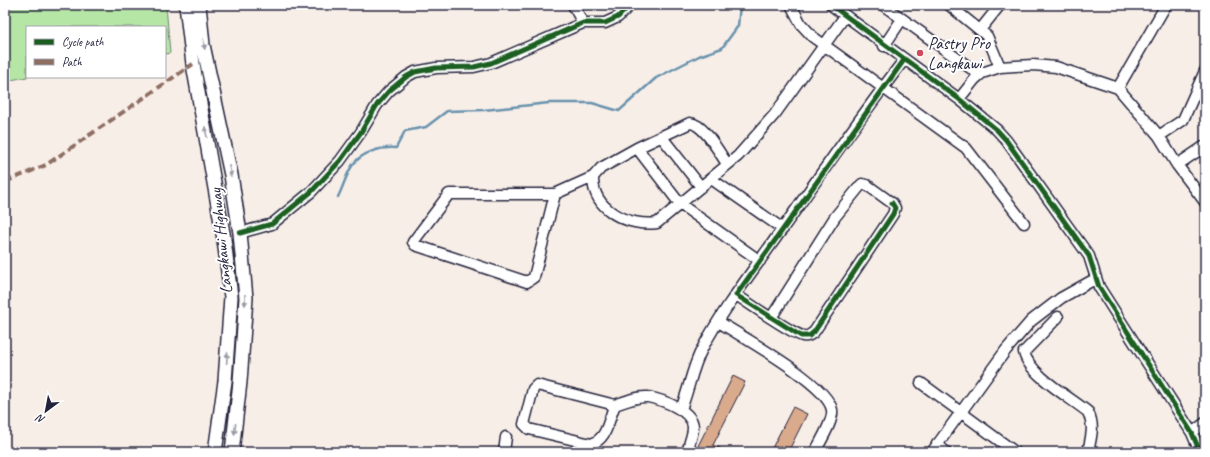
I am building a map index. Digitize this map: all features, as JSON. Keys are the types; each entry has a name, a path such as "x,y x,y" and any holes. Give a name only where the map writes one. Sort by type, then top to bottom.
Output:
{"main road":[{"name":"Langkawi Highway","path":"186,5 193,64 223,231 231,298 225,381 215,452"},
{"name":"Langkawi Highway","path":"199,5 204,45 231,175 240,233 246,298 240,382 232,452"},
{"path":"225,381 240,382"}],"street":[{"path":"574,5 583,23"},
{"path":"240,233 272,224 311,192 340,161 361,132 377,105 389,91 406,77 415,72 436,68 474,67 491,62 583,23 605,23 618,17 630,5"},
{"path":"791,5 801,24 813,37 971,153 1024,223"},
{"path":"831,5 884,46 959,100 997,130 1006,140 1089,256 1094,267 1095,279 1110,306 1192,433 1200,452"},
{"path":"883,5 980,75"},
{"path":"980,30 1000,5"},
{"path":"1118,88 1166,5"},
{"path":"952,6 980,30 991,42 1000,67"},
{"path":"593,177 592,187 609,211 628,221 645,224 657,223 738,156 775,114 845,16"},
{"path":"884,46 902,19"},
{"path":"681,409 688,392 693,370 702,349 736,295 883,87 904,60"},
{"path":"959,100 980,75 1000,67 1033,65 1056,67 1118,88 1159,136 1177,165 1203,195"},
{"path":"1159,136 1183,120 1205,72"},
{"path":"556,194 534,277 527,282 415,245 413,242 449,194 556,194 593,177 601,168 637,148 686,124 695,123 704,130 728,164"},
{"path":"661,136 701,187"},
{"path":"1177,165 1205,146"},
{"path":"637,148 680,204 760,261"},
{"path":"717,183 783,229"},
{"path":"736,295 771,318 801,336 809,336 814,332 893,214 895,208 892,203 867,185 862,184 835,218 771,318"},
{"path":"946,452 934,448 1006,350 1031,321 1061,298 1095,279"},
{"path":"1058,318 1024,352 1025,359 1034,370 1088,412 1093,426 1088,452"},
{"path":"719,322 806,378 821,392 832,409 831,419 815,452"},
{"path":"922,383 1015,452"},
{"path":"616,405 603,436 599,441 591,444 529,429 524,424 533,389 537,386 616,405 638,398 648,397 681,409 691,417 693,428 688,452"},
{"path":"1192,433 1205,423"},
{"path":"504,452 506,437"}],"green space":[{"path":"5,5 166,5 170,53 166,54 166,26 26,26 26,77 5,81"}],"building":[{"path":"733,376 745,382 713,445 728,452 695,452"},
{"path":"793,407 807,414 788,452 770,452"}],"waterway":[{"path":"338,197 352,166 361,157 372,151 384,148 396,148 405,131 426,127 447,111 484,110 549,103 592,103 619,111 656,78 699,56 722,48 738,26 740,5"}],"marked path":[{"path":"5,182 46,165 193,64"}],"cycle path":[{"path":"240,233 272,224 311,192 340,161 361,132 377,105 389,91 406,77 415,72 436,68 474,67 491,63 583,23 605,23 618,17 630,5"},
{"path":"831,5 959,99 997,130 1006,140 1089,256 1099,287 1192,433 1200,452"},
{"path":"892,203 895,208 893,214 814,332 809,336 801,336 736,295 904,60"}],"place":[{"name":"Pastry Pro Langkawi","path":"920,53"}]}
